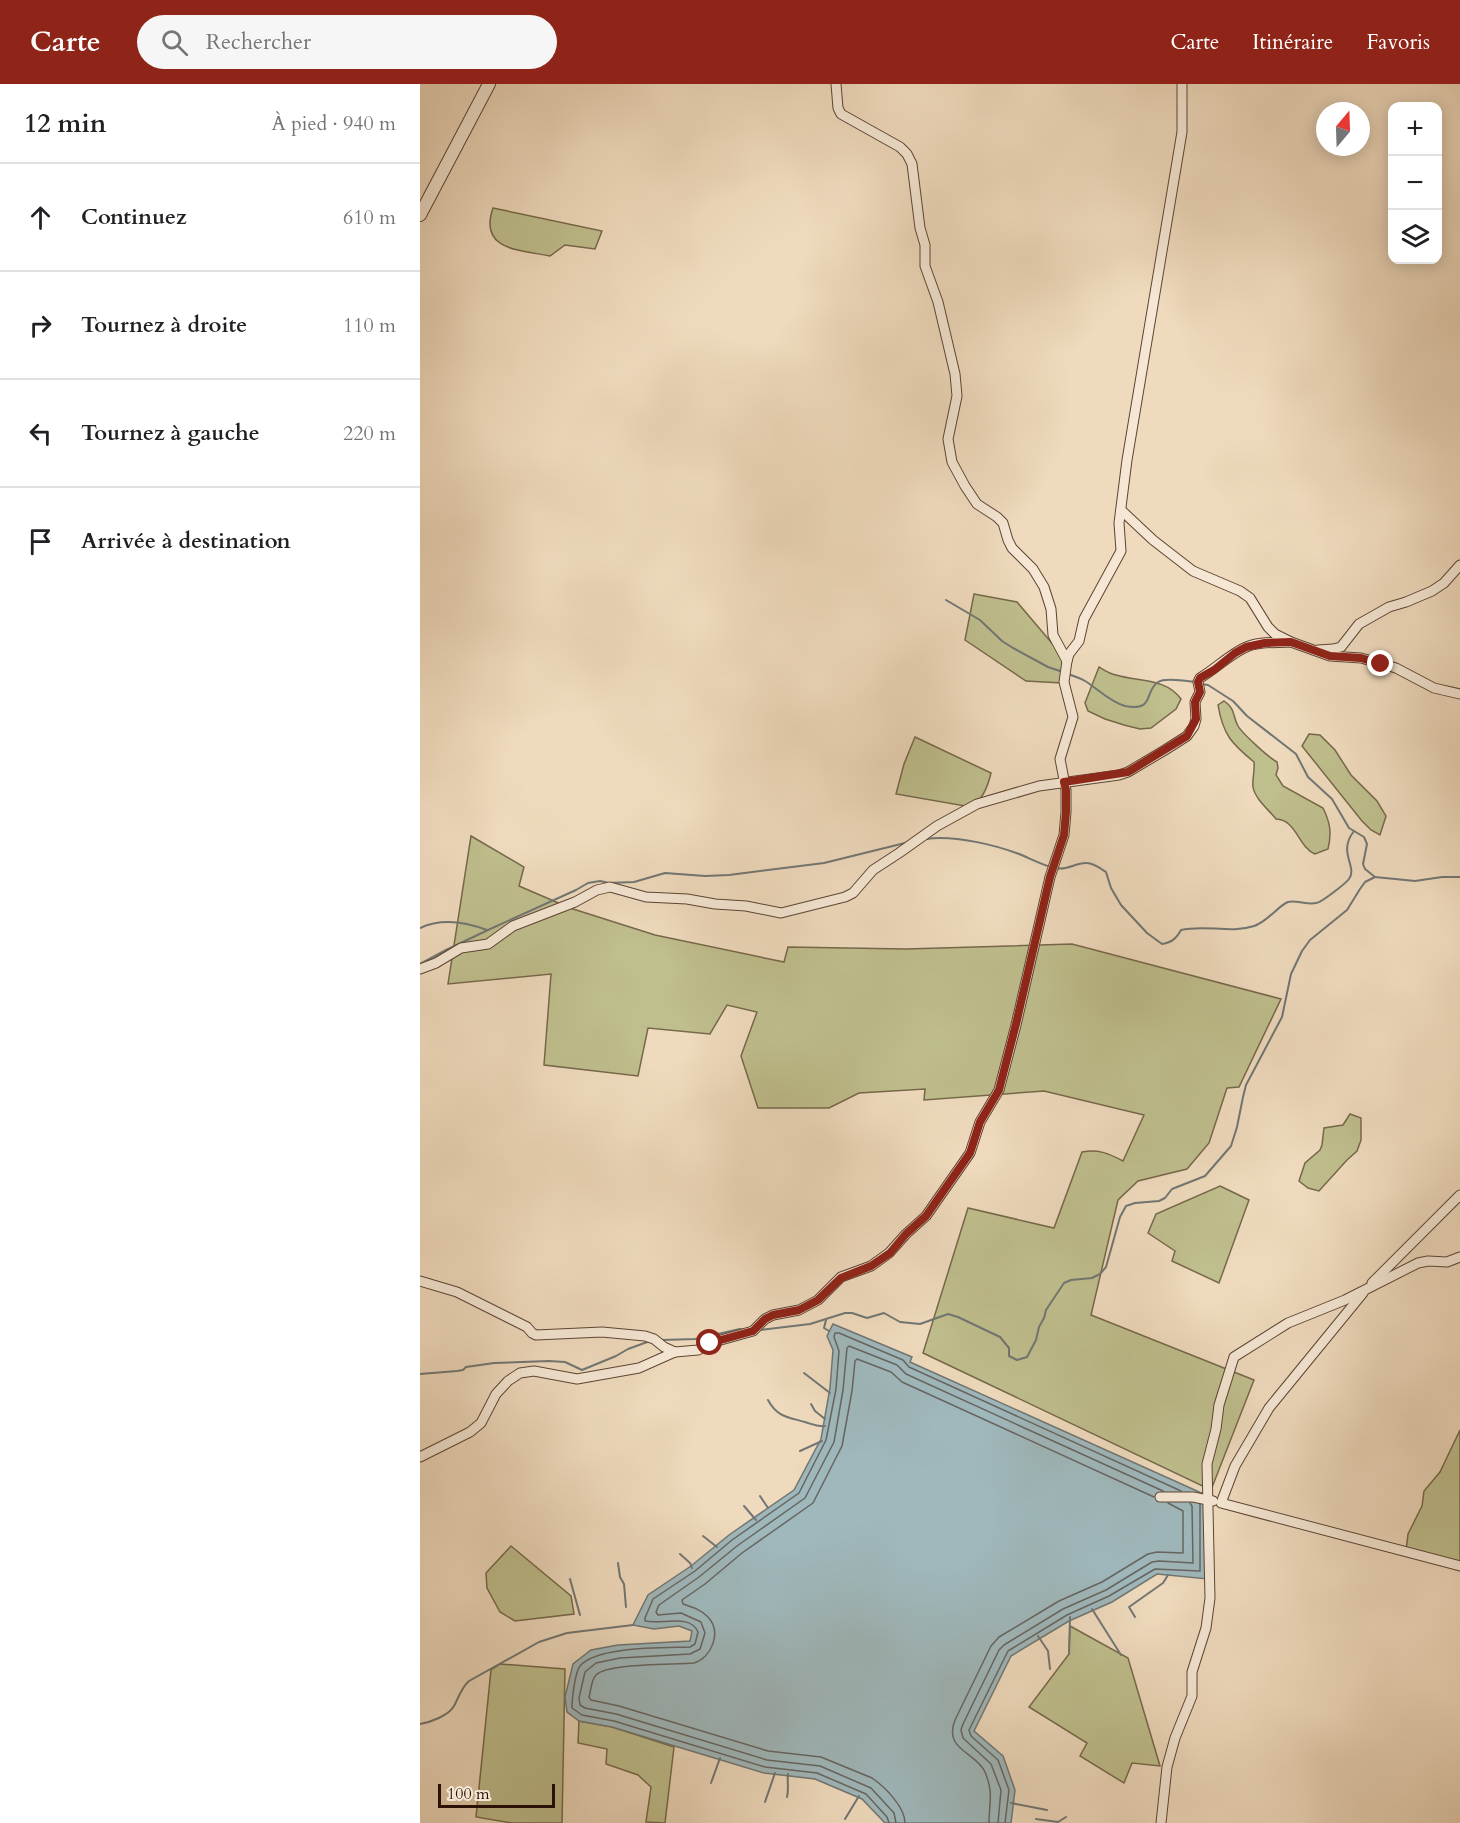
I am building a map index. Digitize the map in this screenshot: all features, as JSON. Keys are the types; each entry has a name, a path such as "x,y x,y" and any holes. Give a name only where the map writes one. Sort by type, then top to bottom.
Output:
{"street":[{"path":"420,215 489,84"},
{"path":"836,84 838,108 841,114 900,147 912,164 920,228 925,245 925,266 938,302 955,374 957,396 948,439 952,462 975,501 1003,523 1012,548 1033,569 1044,587 1051,609 1053,635 1067,661"},
{"path":"420,1457 470,1432 481,1423 496,1394 508,1381 520,1373 534,1371 577,1379 639,1368 675,1352 698,1350 710,1343 753,1331 765,1319 773,1315 799,1310 818,1300 841,1278 871,1266 890,1253 926,1216 970,1153 980,1122 999,1090 1050,877 1064,835 1066,790 1060,759 1073,717 1064,682 1067,661 1069,654 1079,641 1084,619 1121,551 1119,523 1126,460 1182,132 1182,84"},
{"path":"1121,510 1153,540 1193,571 1240,591 1250,598 1268,627 1291,642 1330,656 1361,658 1396,668 1434,688 1460,694"},
{"path":"1313,650 1341,647 1359,624 1389,607 1432,591 1444,583 1460,565"},
{"path":"420,969 436,963 461,948 488,944 513,926 575,902 597,890 610,887 646,897 687,899 781,913 845,897 853,892 873,870 937,825 977,804 1040,786 1128,772 1187,736 1196,719 1195,702 1200,692 1198,682 1200,678 1246,647 1265,643 1291,642"},
{"path":"1221,1503 1235,1466 1269,1408 1366,1289 1460,1195"},
{"path":"1161,1823 1167,1767 1175,1738 1192,1696 1192,1672 1208,1617 1210,1598 1207,1464 1216,1429 1219,1405 1234,1358 1288,1323 1424,1261 1447,1262 1460,1257"},
{"path":"420,1281 467,1297 527,1327 536,1335 602,1332 645,1336 675,1352"},
{"path":"1160,1497 1193,1497 1208,1500 1460,1566"}],"shaded area":[{"path":"493,208 602,231 595,249 565,245 550,256 515,250 497,241 492,233 490,222"},
{"path":"974,594 1017,602 1067,661 1062,683 1026,681 965,640"},
{"path":"1099,667 1107,672 1168,687 1181,699 1176,709 1151,728 1140,729 1105,719 1088,711 1085,703"},
{"path":"1224,701 1232,710 1240,729 1277,762 1276,775 1283,786 1323,808 1330,828 1328,849 1315,854 1309,851 1289,824 1276,819 1259,800 1253,787 1254,762 1234,744 1223,724 1218,705"},
{"path":"1309,734 1320,735 1335,750 1351,775 1377,801 1386,816 1380,835 1362,821 1302,746"},
{"path":"915,737 991,773 979,801 971,807 896,794 904,764"},
{"path":"471,836 524,867 519,886 570,908 655,935 784,962 788,947 906,949 1072,944 1281,999 1239,1087 1227,1088 1209,1143 1187,1169 1138,1181 1118,1200 1091,1315 1254,1380 1211,1490 923,1353 968,1208 1054,1228 1082,1152 1103,1152 1123,1161 1144,1115 1044,1091 924,1100 925,1089 859,1093 829,1108 758,1108 741,1056 757,1012 727,1005 710,1034 648,1028 638,1076 544,1065 551,974 448,984"},
{"path":"1350,1114 1361,1118 1361,1140 1357,1151 1319,1191 1308,1188 1299,1181 1305,1163 1320,1150 1324,1128 1343,1125"},
{"path":"1220,1186 1249,1200 1219,1283 1172,1261 1175,1251 1148,1233 1156,1214"},
{"path":"1460,1430 1460,1566 1406,1551 1408,1534 1422,1506 1424,1491 1440,1472"},
{"path":"511,1546 571,1596 574,1614 515,1621 500,1612 487,1588 486,1573"},
{"path":"1070,1626 1128,1658 1160,1766 1132,1763 1124,1783 1080,1756 1087,1743 1029,1707 1069,1654"},
{"path":"500,1664 565,1669 562,1823 512,1823 476,1817 491,1670"},
{"path":"579,1721 612,1727 674,1747 665,1823 646,1822 651,1787 638,1775 606,1764 607,1749 578,1743"}],"water":[{"path":"833,1324 912,1357 910,1362 1206,1495 1208,1579 1157,1574 1112,1602 1069,1621 1011,1656 974,1731 1003,1756 1015,1790 1011,1823 885,1823 862,1799 815,1779 764,1773 612,1727 579,1721 567,1712 565,1697 573,1664 591,1650 618,1645 690,1641 692,1631 679,1626 654,1629 633,1625 648,1595 794,1490 821,1439 830,1388 833,1350 827,1336"}],"waterway":[{"path":"946,600 980,620 1013,648 1048,667 1063,672"},
{"path":"1068,674 1085,681 1114,702 1134,707 1141,706 1148,700 1151,690 1158,682 1166,680 1195,682"},
{"path":"1201,684 1208,685 1233,701 1247,716 1296,754 1308,777 1332,799 1349,828 1364,837 1367,844 1363,864 1365,869 1375,877 1415,881 1460,877"},
{"path":"1056,868 1087,863 1106,872 1111,888 1121,905 1147,933 1162,944 1173,940 1181,930 1245,928 1259,924 1288,902 1313,903 1323,900 1349,879 1351,869 1347,846 1354,831"},
{"path":"926,839 950,838 989,845 1051,867"},
{"path":"420,964 588,883 634,882 665,873 729,875 824,863 909,842"},
{"path":"759,1330 810,1324 845,1313 867,1318 884,1313 900,1322 920,1324 948,1314 1000,1337 1009,1348 1009,1356 1017,1360 1027,1357 1036,1340 1046,1310 1064,1283 1092,1278 1106,1267 1120,1217 1126,1206 1159,1201 1165,1198 1172,1189 1205,1176 1231,1146 1246,1085 1282,1017 1291,974 1302,951 1310,940 1347,910 1365,882 1375,877"},
{"path":"420,928 436,923 454,922 487,930"},
{"path":"826,1320 824,1328 829,1331"},
{"path":"662,1340 695,1339 740,1329 745,1330"},
{"path":"420,1374 457,1371 466,1367 494,1363 549,1361 565,1362 582,1370 650,1341"},
{"path":"804,1373 830,1393"},
{"path":"768,1400 771,1406 784,1416 825,1426"},
{"path":"811,1404 815,1411 825,1419"},
{"path":"800,1451 822,1441"},
{"path":"760,1496 768,1508"},
{"path":"744,1506 756,1520"},
{"path":"703,1536 717,1547"},
{"path":"680,1554 692,1568"},
{"path":"618,1563 620,1577 624,1584 626,1607"},
{"path":"1135,1617 1129,1607 1163,1583 1168,1575"},
{"path":"570,1579 580,1615"},
{"path":"1092,1609 1121,1655"},
{"path":"1069,1654 1070,1617"},
{"path":"420,1724 448,1713 469,1681 539,1642 567,1633 633,1625"},
{"path":"1038,1636 1048,1651 1050,1669"},
{"path":"711,1783 720,1758"},
{"path":"765,1802 775,1773"},
{"path":"787,1797 788,1774"},
{"path":"845,1819 859,1796"},
{"path":"1011,1803 1047,1810"},
{"path":"1036,1819 1058,1822 1066,1817"}],"route":[{"path":"710,1343 753,1331 765,1319 773,1315 799,1310 818,1300 841,1278 871,1266 890,1253 926,1216 970,1153 980,1122 999,1090 1050,877 1064,835 1066,812 1064,782 1128,772 1187,736 1196,719 1195,702 1200,692 1198,682 1200,678 1246,647 1265,643 1291,642 1330,656 1361,658 1381,664"}]}
